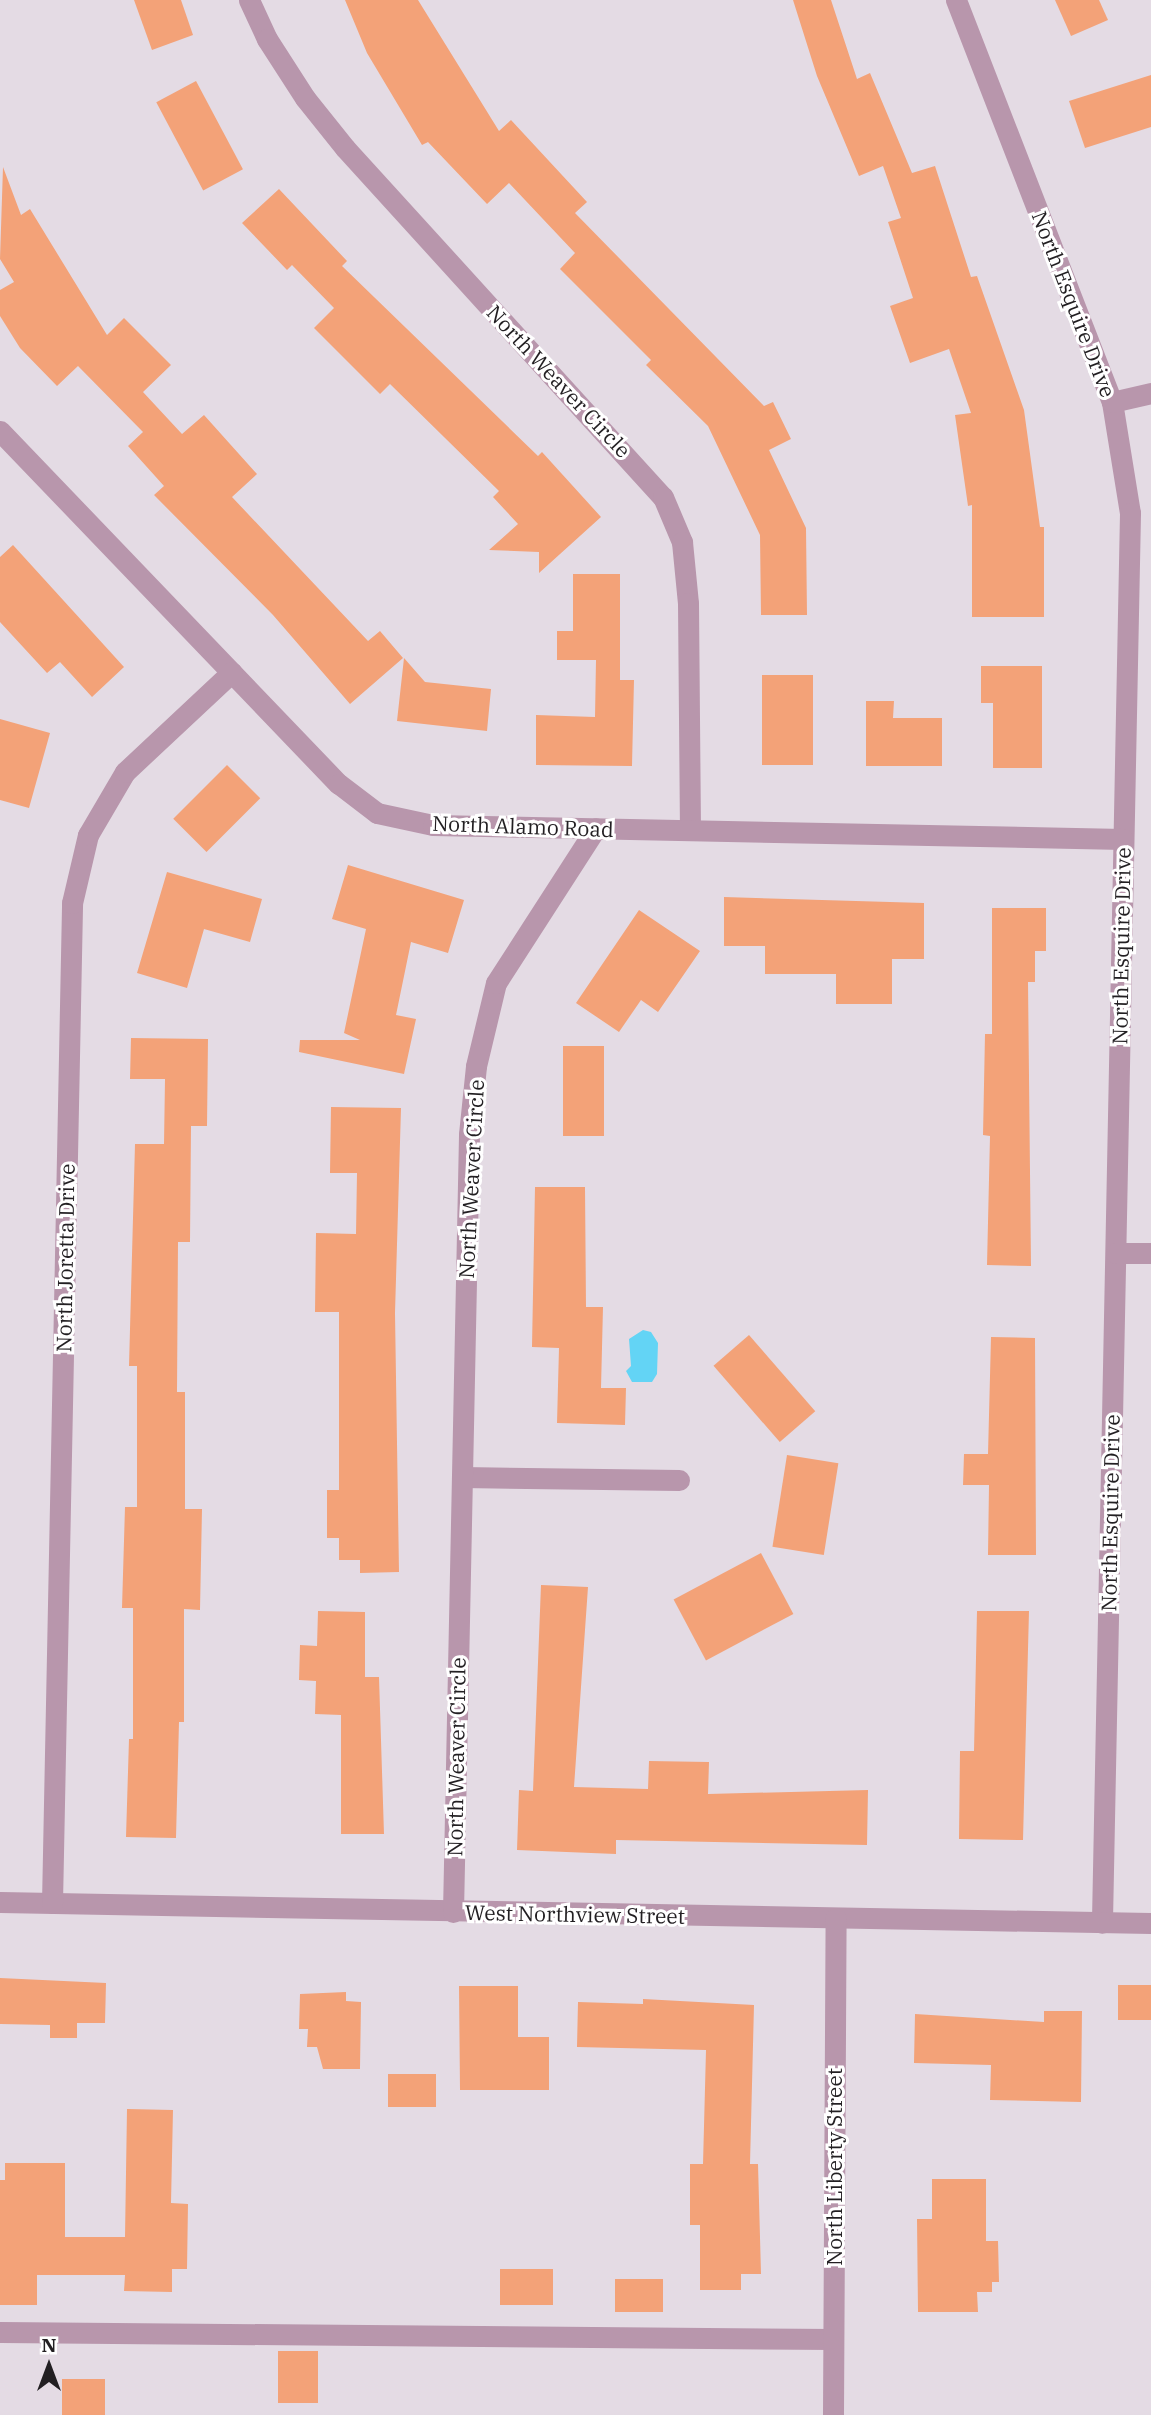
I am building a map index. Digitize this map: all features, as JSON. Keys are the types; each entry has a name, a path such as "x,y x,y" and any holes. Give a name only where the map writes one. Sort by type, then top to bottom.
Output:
{"street":[{"name":"North Weaver Circle","path":"249,0 286,69 345,148 663,497 682,542 688,603 690,830"},
{"name":"North Esquire Drive","path":"956,0 1112,402 1130,513 1102,1923"},
{"path":"1112,402 1151,393"},
{"name":"North Alamo Road","path":"0,431 339,784 377,813 433,825 1124,839"},
{"name":"North Joretta Drive","path":"52,1903 72,902 88,835 125,772 232,672"},
{"name":"North Weaver Circle","path":"453,1912 469,1134 476,1066 496,983 596,828"},
{"path":"1116,1253 1151,1254"},
{"path":"462,1477 679,1480"},
{"name":"West Northview Street","path":"0,1902 1151,1923"},
{"name":"North Liberty Street","path":"833,2415 836,1918"},
{"path":"0,2332 833,2339"}],"water":[{"path":"643,1330 651,1332 658,1343 657,1374 652,1382 632,1382 626,1371 631,1366 629,1339"}],"building":[{"path":"134,0 181,0 193,35 152,50"},
{"path":"345,0 418,0 499,131 511,120 587,202 575,213 764,406 773,402 791,439 769,450 806,528 807,615 761,615 760,535 708,426 646,365 651,360 560,269 575,253 509,183 487,204 428,142 422,145 367,53"},
{"path":"793,0 831,0 857,79 870,73 912,173 935,166 971,277 977,276 1024,410 1040,527 1044,527 1044,617 972,617 972,505 968,506 955,415 971,413 949,349 910,363 890,306 913,298 888,222 901,218 883,166 859,176 817,76"},
{"path":"1055,0 1099,0 1108,20 1071,36"},
{"path":"1151,75 1151,127 1085,148 1069,101"},
{"path":"196,81 243,169 203,190 156,102"},
{"path":"3,167 21,215 30,209 107,335 124,318 171,365 143,392 182,434 204,415 257,474 232,497 368,641 380,631 403,658 350,704 273,615 154,495 164,486 128,446 143,432 78,366 57,386 20,348 0,316 0,290 14,282 0,259"},
{"path":"279,189 347,261 342,266 538,456 542,452 601,517 539,573 539,552 489,550 518,524 493,497 499,491 390,384 380,394 314,328 334,308 292,265 287,270 242,223"},
{"path":"13,545 124,667 92,697 60,662 47,673 0,622 0,557"},
{"path":"573,574 620,574 620,680 634,680 632,766 536,765 536,715 595,717 596,660 557,660 557,631 573,631"},
{"path":"404,658 425,682 491,689 487,731 397,721"},
{"path":"981,666 1042,666 1042,768 993,768 993,703 981,703"},
{"path":"762,675 813,675 813,765 762,765"},
{"path":"866,701 894,701 893,718 942,718 942,766 866,766"},
{"path":"0,719 50,733 29,808 0,800"},
{"path":"227,765 260,798 206,852 173,819"},
{"path":"348,865 464,900 448,953 411,942 396,1015 416,1019 404,1074 299,1052 300,1040 360,1040 344,1033 366,929 332,919"},
{"path":"167,872 262,899 250,942 204,929 187,988 137,973"},
{"path":"724,897 924,903 924,959 892,959 892,1004 836,1004 836,974 765,974 765,946 724,946"},
{"path":"992,908 1046,908 1046,951 1035,951 1035,982 1028,982 1031,1266 987,1265 990,1136 983,1135 985,1034 992,1034"},
{"path":"639,910 700,951 658,1012 641,1000 619,1032 576,1003"},
{"path":"131,1038 208,1039 207,1126 191,1126 190,1242 178,1242 177,1392 185,1392 185,1509 202,1509 200,1610 184,1609 184,1722 179,1722 176,1838 126,1837 129,1739 133,1739 133,1608 122,1608 125,1507 137,1507 137,1366 129,1366 135,1144 164,1144 165,1079 130,1079"},
{"path":"563,1046 604,1046 604,1136 563,1136"},
{"path":"331,1107 401,1108 395,1313 399,1572 360,1573 360,1560 339,1560 339,1538 327,1538 327,1490 339,1490 339,1312 315,1312 316,1233 356,1234 357,1173 330,1173"},
{"path":"535,1187 585,1187 586,1307 603,1307 601,1388 626,1388 625,1425 557,1423 559,1348 532,1347"},
{"path":"749,1335 815,1411 780,1442 714,1366"},
{"path":"991,1337 1035,1338 1036,1555 988,1555 989,1485 963,1485 964,1454 988,1454"},
{"path":"787,1455 838,1463 824,1555 772,1547"},
{"path":"761,1553 793,1614 706,1660 674,1599"},
{"path":"541,1585 588,1587 574,1787 648,1789 649,1761 709,1762 708,1794 868,1790 867,1845 616,1840 616,1854 517,1850 519,1790 533,1791"},
{"path":"318,1611 365,1612 365,1677 379,1677 384,1834 341,1834 341,1715 315,1714 316,1681 299,1680 300,1645 317,1646"},
{"path":"977,1611 1029,1611 1023,1840 959,1839 960,1751 974,1751"},
{"path":"0,1978 106,1983 105,2023 77,2023 77,2038 50,2038 50,2025 0,2024"},
{"path":"1118,1985 1151,1985 1151,2020 1118,2020"},
{"path":"459,1986 518,1986 518,2037 549,2037 549,2090 460,2090"},
{"path":"346,1992 346,2001 361,2002 360,2069 323,2069 317,2047 307,2047 308,2029 299,2029 300,1994"},
{"path":"643,1999 754,2005 750,2164 758,2164 761,2274 741,2274 741,2290 700,2290 700,2225 690,2225 690,2164 703,2164 706,2050 577,2047 578,2002 643,2004"},
{"path":"1044,2011 1082,2011 1081,2102 990,2100 991,2065 914,2063 915,2014 1044,2022"},
{"path":"388,2074 436,2074 436,2107 388,2107"},
{"path":"127,2109 173,2110 171,2203 188,2204 187,2269 172,2269 172,2292 124,2291 125,2275 37,2275 37,2305 0,2305 0,2180 5,2180 5,2163 65,2163 65,2237 125,2237"},
{"path":"932,2179 986,2179 986,2241 998,2241 999,2282 992,2282 992,2292 977,2292 978,2312 918,2312 917,2219 932,2219"},
{"path":"500,2269 553,2269 553,2305 500,2305"},
{"path":"615,2279 663,2279 663,2312 615,2312"},
{"path":"278,2351 318,2351 318,2403 278,2403"},
{"path":"62,2379 105,2379 105,2415 62,2415"}]}
